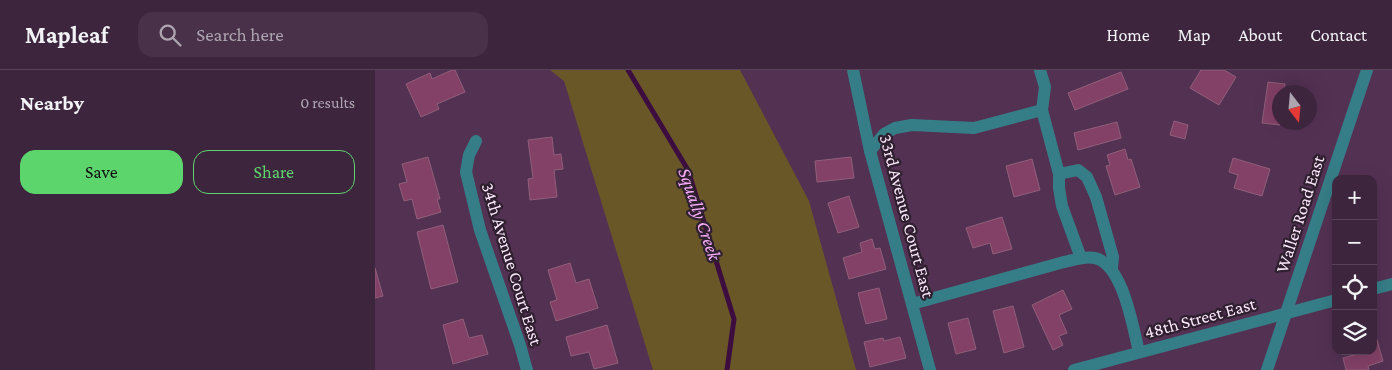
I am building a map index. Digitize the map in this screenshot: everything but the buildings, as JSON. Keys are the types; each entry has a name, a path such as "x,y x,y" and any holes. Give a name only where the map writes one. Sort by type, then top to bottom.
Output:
{"street":[{"name":"33rd Avenue Court East","path":"853,70 870,151 930,370"},
{"path":"1041,70 1045,87 1042,110 1059,174 1062,206 1081,258"},
{"name":"Waller Road East","path":"1267,370 1367,70"},
{"path":"870,151 884,134 895,128 912,125 974,128 1042,110"},
{"name":"34th Avenue Court East","path":"476,141 469,155 466,172 480,230 527,370"},
{"path":"1059,174 1078,170 1087,176 1096,197 1113,257 1108,265"},
{"path":"912,304 1081,258 1096,258 1108,265 1122,289 1139,352"},
{"path":"1377,289 1392,284"},
{"name":"48th Street East","path":"1074,370 1332,301"}],"shaded area":[{"path":"550,70 740,70 809,201 856,370 653,370 564,81"}],"waterway":[{"name":"Squally Creek","path":"628,70 688,170 734,319 727,370"}]}
